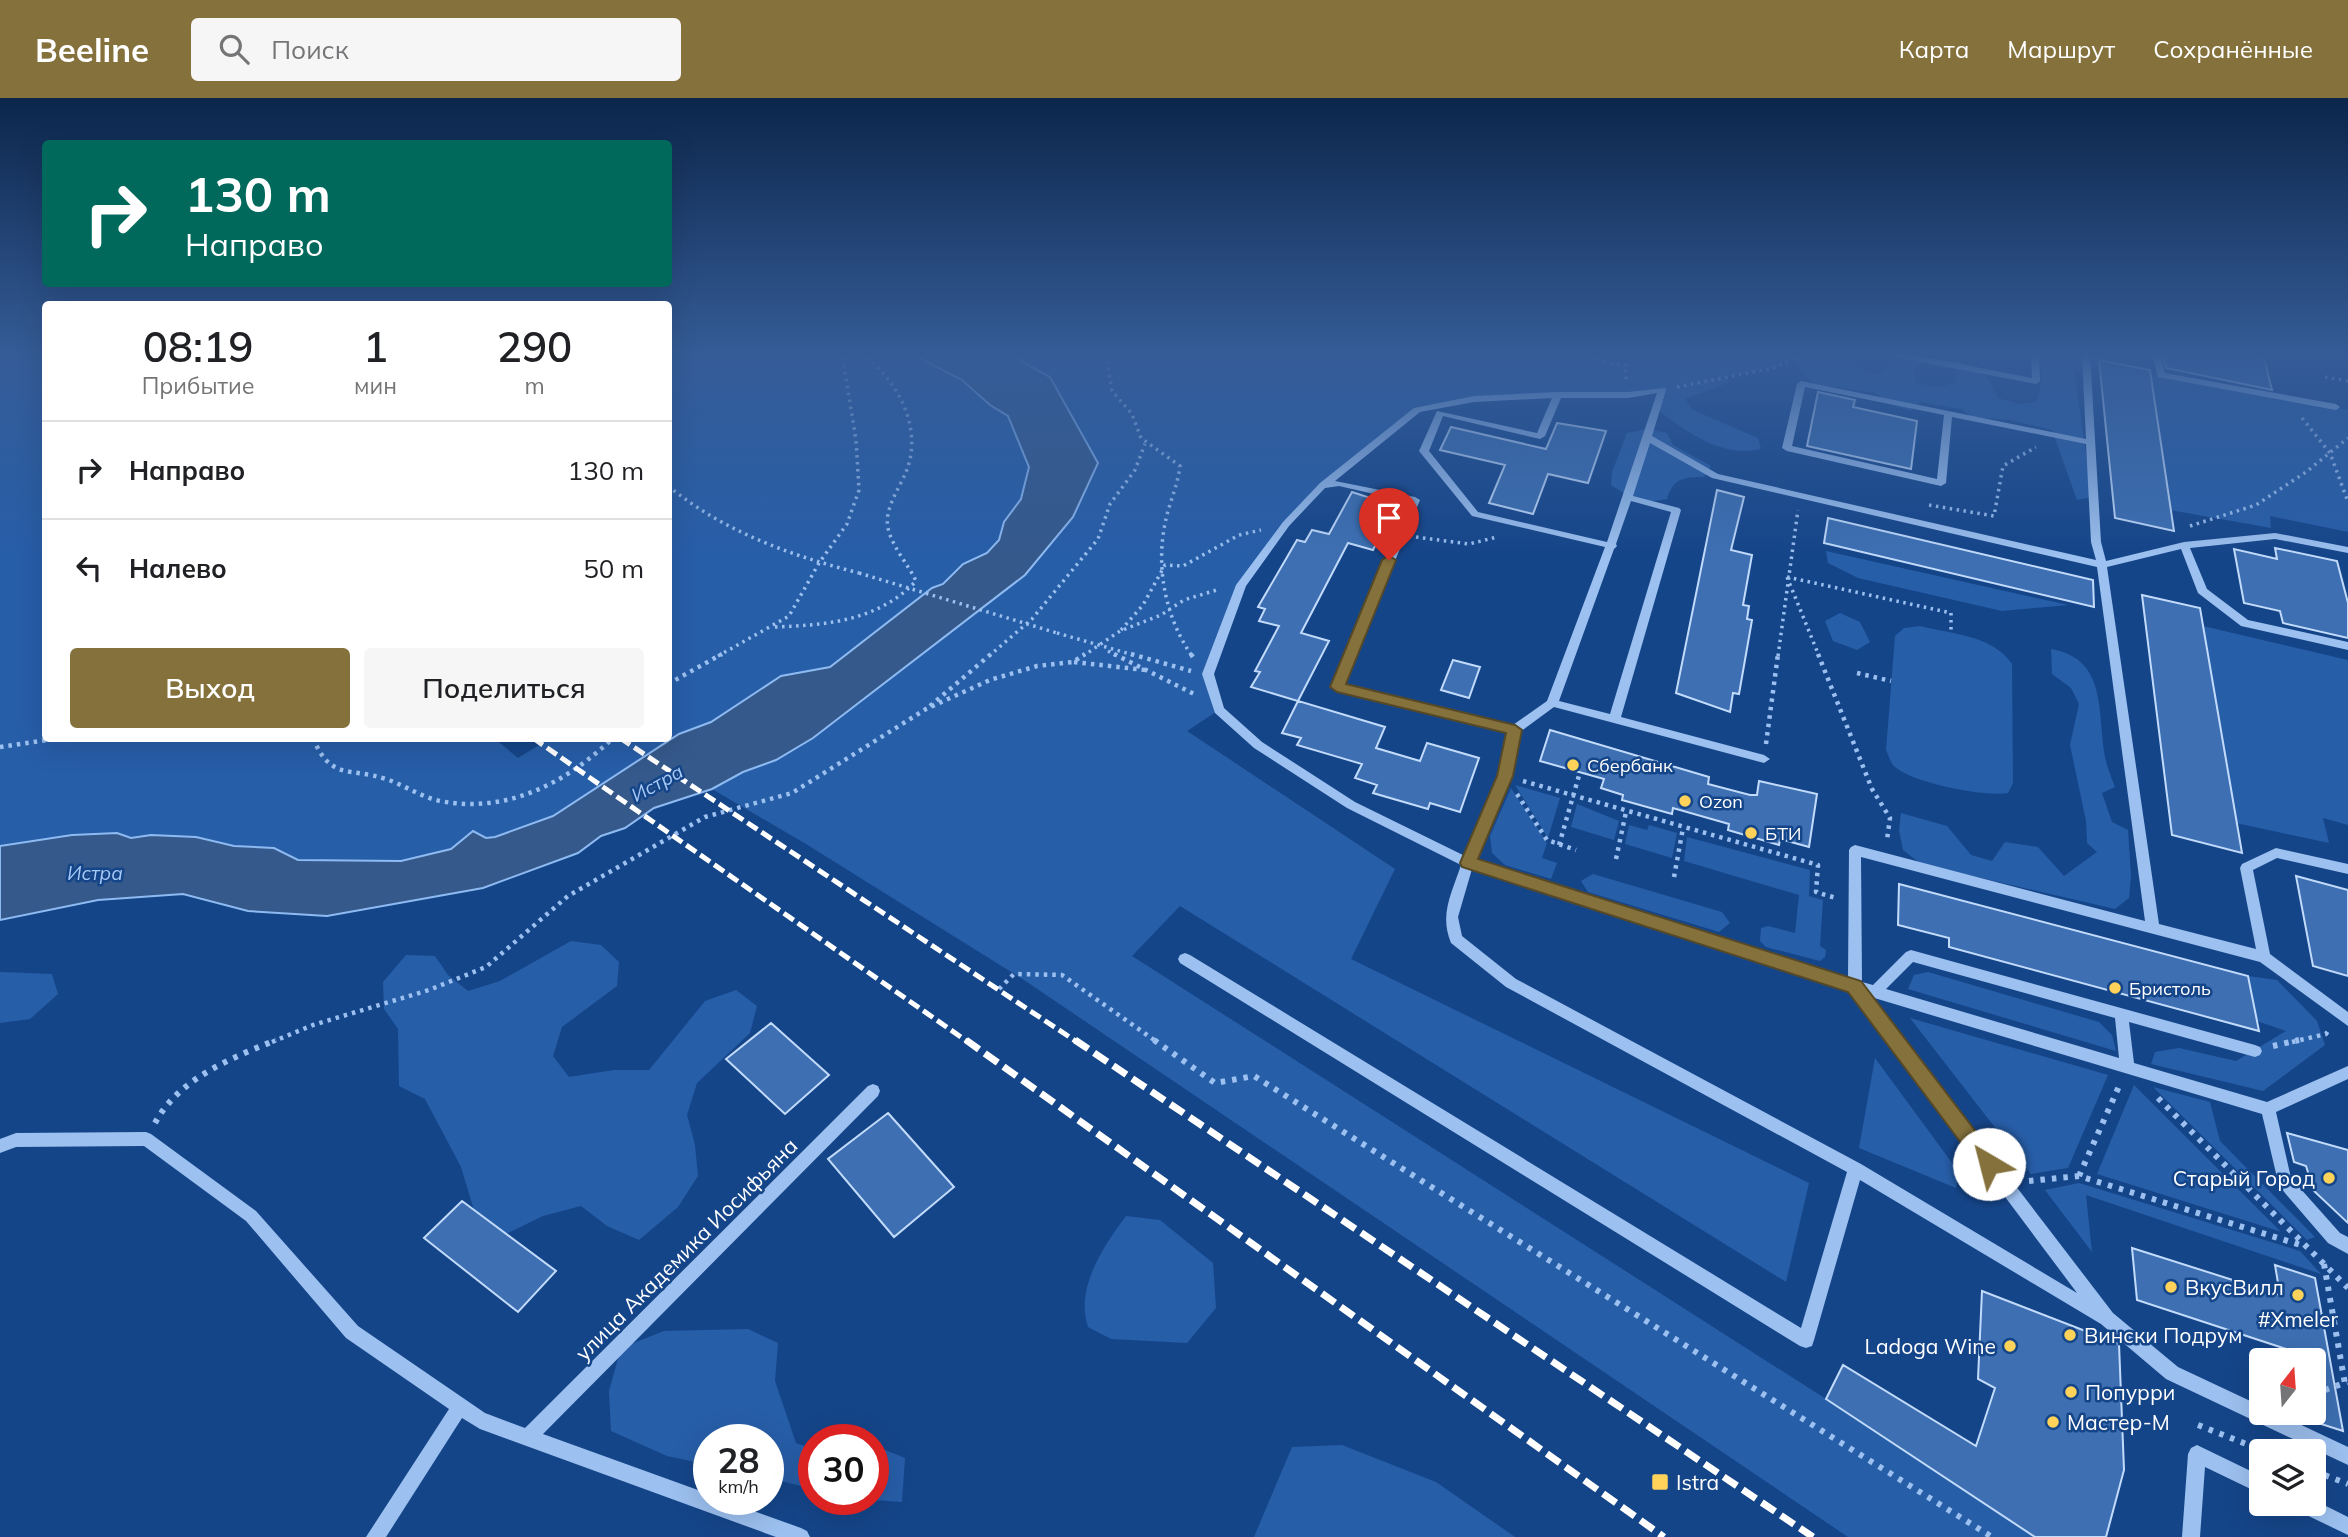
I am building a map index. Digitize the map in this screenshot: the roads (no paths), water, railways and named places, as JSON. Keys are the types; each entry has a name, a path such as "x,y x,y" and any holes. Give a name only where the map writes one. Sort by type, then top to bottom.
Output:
{"street":[{"path":"1436,421 1424,451 1475,514 1612,545"},
{"path":"1478,421 1540,436 1547,421"},
{"path":"1652,421 1630,498 1552,704 1515,730 1505,776 1468,863 1451,917 1456,939 1511,983 1856,1170 2107,1320 2172,1373 2348,1456"},
{"path":"1793,421 1787,448 1941,483 1947,421"},
{"path":"1976,421 2089,442"},
{"path":"2088,421 2096,542 2102,565 2153,928"},
{"path":"1647,438 1715,476 2102,565 2183,545 2275,536 2348,550"},
{"path":"1375,489 1339,483 1322,486 1286,524 1241,584 1208,674 1219,710 1258,745 1351,805 1468,863 1854,986 2268,1109 2348,1072"},
{"path":"1614,720 1676,510 1630,498"},
{"path":"1415,500 1337,687 1515,730"},
{"path":"2183,545 2202,591 2245,622 2348,646"},
{"path":"1552,704 1764,759"},
{"path":"2107,1320 1854,986 1855,850 2264,957 2343,1018"},
{"path":"2264,957 2246,868 2276,853 2348,869"},
{"path":"1875,992 1911,956 2255,1051"},
{"path":"2121,1013 2127,1068"},
{"name":"улица Академика Иосифьяна","path":"529,1436 873,1091"},
{"path":"2268,1109 2284,1181 2341,1242"},
{"path":"0,1146 16,1140 146,1139 251,1216 352,1332 459,1408 480,1420 801,1537"},
{"path":"375,1537 459,1408"},
{"path":"2191,1537 2197,1454 2249,1479"}],"lane":[{"path":"1322,486 1403,421"},
{"path":"1375,489 1415,500"},
{"path":"1185,960 1806,1340 1856,1170"},
{"path":"2326,1516 2348,1527"}],"water":[{"name":"Истра","path":"1010,421 1075,421 1098,463 1073,517 1025,575 813,738 776,760 743,772 712,789 654,808 625,828 601,836 578,853 483,888 327,916 248,911 183,894 98,900 0,920 0,846 72,835 117,833 131,838 151,835 196,837 234,846 274,848 298,860 401,861 451,849 473,831 486,838 495,837 553,816 667,742 672,742 672,739 679,734 711,722 781,676 830,667 932,588 943,584 963,564 987,553 999,540 1004,522 1021,499 1029,467"}],"railway":[{"path":"539,742 968,1042"},
{"path":"626,742 1077,1042"},
{"path":"966,1040 1664,1537"},
{"path":"1075,1040 1813,1537"}],"place":[{"name":"Сбербанк","path":"1573,765"},
{"name":"Ozon","path":"1685,801"},
{"name":"БТИ","path":"1751,833"},
{"name":"Бристоль","path":"2115,988"},
{"name":"Старый Город","path":"2329,1178"},
{"name":"ВкусВилл","path":"2171,1287"},
{"name":"#Xmeler","path":"2298,1295"},
{"name":"Вински Подрум","path":"2070,1335"},
{"name":"Ladoga Wine","path":"2010,1346"},
{"name":"Попурри","path":"2071,1392"},
{"name":"Мастер-М","path":"2053,1422"},
{"name":"Istra","path":"1660,1482"}]}
